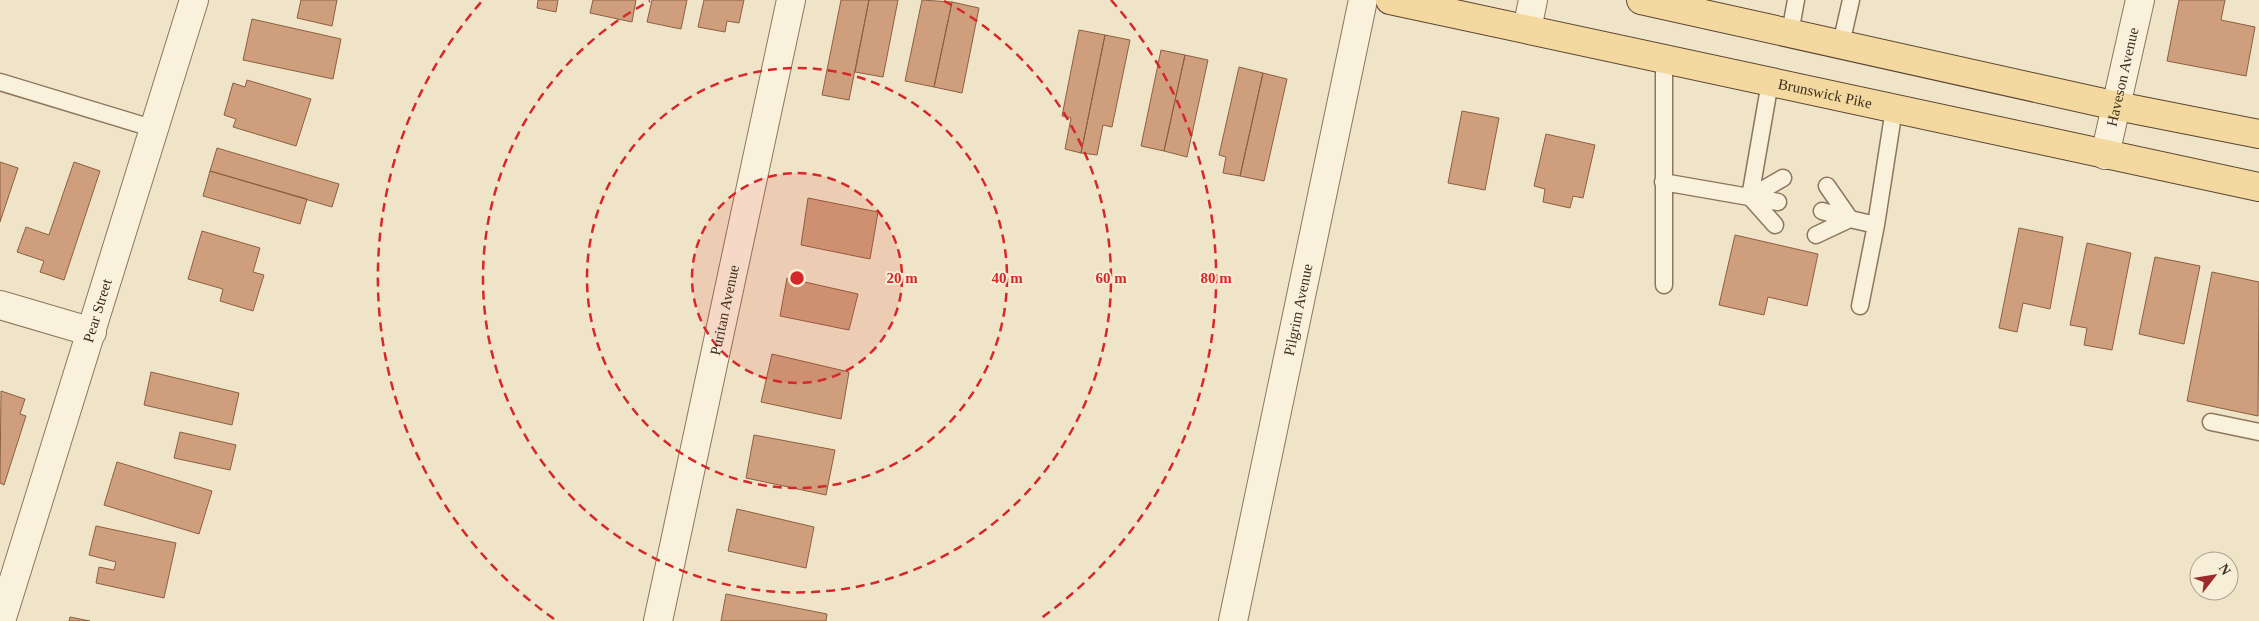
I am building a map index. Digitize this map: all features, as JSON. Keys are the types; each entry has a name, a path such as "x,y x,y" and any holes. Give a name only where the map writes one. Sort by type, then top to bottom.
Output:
{"main road":[{"name":"Brunswick Pike","path":"1390,0 2259,187"},
{"path":"1641,0 2117,106 2259,134"}],"street":[{"name":"Pear Street","path":"1,621 194,0"},
{"name":"Puritan Avenue","path":"658,621 791,0"},
{"name":"Pilgrim Avenue","path":"1232,621 1363,0"},
{"path":"1527,29 1533,0"},
{"name":"Haveson Avenue","path":"2105,154 2140,0"},
{"path":"0,305 92,332"}],"lane":[{"path":"1790,34 1796,0"},
{"path":"1840,44 1851,0"},
{"path":"1664,59 1664,285"},
{"path":"0,82 155,129"},
{"path":"1750,197 1770,82"},
{"path":"1860,306 1876,225 1894,109"},
{"path":"1750,197 1783,178"},
{"path":"1663,182 1778,202"},
{"path":"1826,186 1850,219"},
{"path":"1750,197 1775,225"},
{"path":"1822,211 1876,225"},
{"path":"1816,235 1850,219"},
{"path":"2211,422 2259,432"}],"building":[{"path":"301,0 337,0 332,26 297,18"},
{"path":"538,0 558,0 556,12 537,8"},
{"path":"593,0 636,0 632,22 590,13"},
{"path":"652,0 687,0 681,29 647,22"},
{"path":"704,0 744,0 739,23 727,21 725,32 698,27"},
{"path":"841,0 869,0 849,100 822,95"},
{"path":"869,0 898,0 883,77 855,72"},
{"path":"922,0 952,2 934,87 905,81"},
{"path":"2179,0 2225,0 2221,20 2255,27 2246,76 2167,61"},
{"path":"952,2 979,8 962,93 934,87"},
{"path":"252,19 341,39 333,79 243,60"},
{"path":"1079,30 1105,35 1081,153 1065,149 1071,118 1062,116"},
{"path":"1105,35 1130,40 1112,127 1103,125 1097,155 1081,153"},
{"path":"1161,50 1185,55 1164,151 1141,146"},
{"path":"1185,55 1208,60 1187,157 1164,151"},
{"path":"1239,67 1263,73 1240,176 1223,173 1226,157 1219,155"},
{"path":"1263,73 1287,79 1264,181 1240,176"},
{"path":"247,80 311,99 296,146 233,127 236,119 224,115 233,83 245,87"},
{"path":"1462,111 1499,118 1485,190 1448,183"},
{"path":"1546,134 1595,145 1583,198 1573,196 1570,208 1543,202 1545,189 1534,186"},
{"path":"217,148 339,184 332,207 210,171"},
{"path":"0,162 18,168 0,222"},
{"path":"74,162 100,171 64,280 40,272 44,261 17,252 26,227 49,235"},
{"path":"210,171 307,199 300,224 203,196"},
{"path":"808,198 878,212 870,259 801,245"},
{"path":"2019,228 2063,237 2050,309 2023,303 2017,332 1999,328"},
{"path":"202,231 260,248 253,272 264,275 253,311 220,301 223,289 188,279"},
{"path":"1735,235 1818,254 1807,306 1768,297 1764,315 1719,305"},
{"path":"2087,243 2131,253 2112,350 2084,345 2087,328 2070,325"},
{"path":"2155,257 2200,266 2184,344 2139,334"},
{"path":"2212,272 2259,282 2258,416 2187,401"},
{"path":"787,278 858,294 849,330 780,316"},
{"path":"772,354 849,372 841,419 761,402"},
{"path":"151,372 239,393 232,425 144,405"},
{"path":"1,391 25,399 20,414 26,416 4,485 0,483"},
{"path":"180,432 236,445 230,470 174,458"},
{"path":"754,435 835,450 826,495 746,478"},
{"path":"117,462 212,491 199,534 104,505"},
{"path":"737,509 814,527 806,568 728,551"},
{"path":"96,526 176,543 164,598 96,583 99,567 114,570 116,562 89,555"},
{"path":"726,594 827,614 826,621 721,621"},
{"path":"70,617 90,621 69,621"}]}
